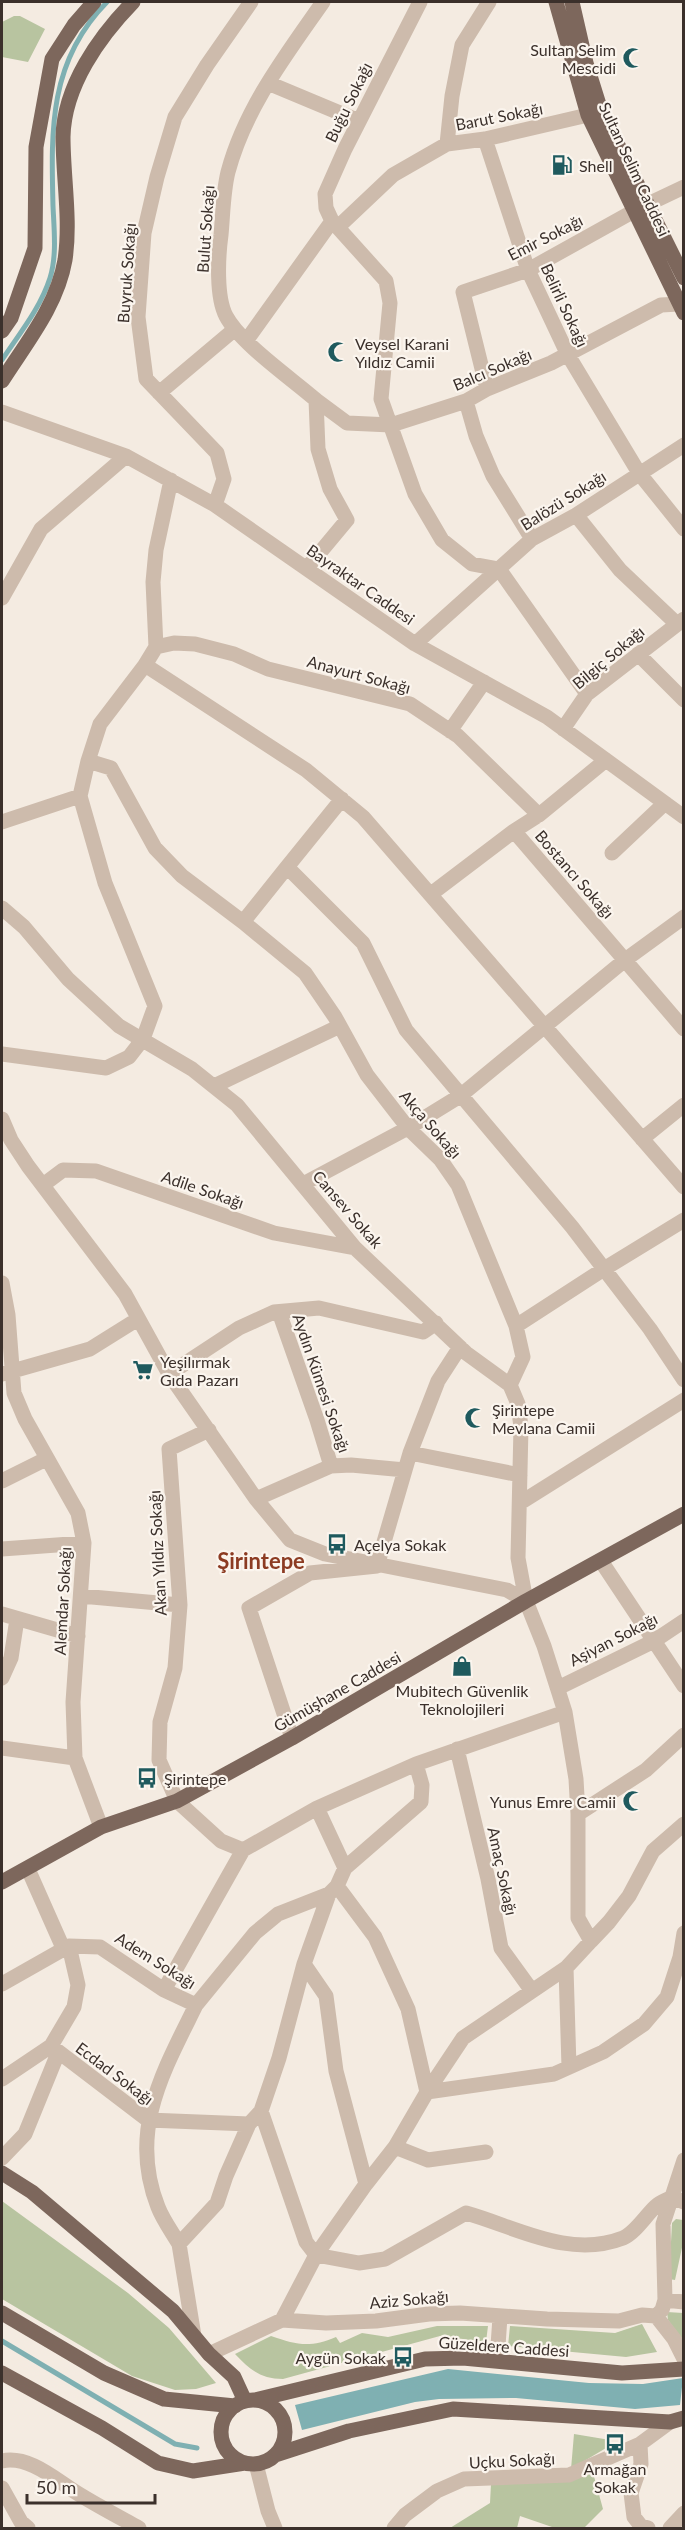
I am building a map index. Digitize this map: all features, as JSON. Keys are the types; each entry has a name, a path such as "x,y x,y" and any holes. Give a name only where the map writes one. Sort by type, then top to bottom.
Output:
{"main road":[{"path":"2,381 55,297 65,260 63,134 75,81 110,25 133,2"},
{"name":"Sultan Selim Caddesi","path":"556,2 595,113 682,305"},
{"name":"Sultan Selim Caddesi","path":"572,2 595,113"},
{"path":"2,331 11,318 35,248 36,147 52,59 86,5"},
{"name":"Sultan Selim Caddesi","path":"640,208 684,278"},
{"name":"Gümüşhane Caddesi","path":"2,1882 101,1827 177,1801 292,1738 526,1601 683,1516"},
{"path":"2,2173 32,2192 172,2311 208,2354 234,2377 245,2402"},
{"name":"Güzeldere Caddesi","path":"2,2313 104,2373 164,2399 245,2402 424,2359 497,2360 525,2365 622,2373 684,2369"},
{"path":"2,2373 102,2428 158,2463 193,2471 266,2461 350,2431 453,2409 677,2420"},
{"path":"250,2463 228,2452 223,2443 223,2422 227,2413 245,2402 274,2409 284,2427 284,2437 275,2456"}],"street":[{"name":"Buyruk Sokağı","path":"215,505 224,478 217,453 197,429 146,379 138,317 144,233 176,117 207,65 251,2"},
{"name":"Bulut Sokağı","path":"316,400 246,341 225,315 218,275 228,174 249,115 323,2"},
{"name":"Buğu Sokağı","path":"335,224 326,208 325,194 359,120 420,2"},
{"path":"447,144 452,96 462,45 489,2"},
{"path":"268,83 359,120"},
{"name":"Barut Sokağı","path":"246,341 335,224 393,175 447,144 486,139 595,113"},
{"name":"Belirli Sokağı","path":"486,139 528,270 568,355 639,473 684,529"},
{"name":"Emir Sokağı","path":"487,389 463,292 528,270 640,208 684,188"},
{"path":"335,224 386,281 390,303 381,399 415,494 442,540 472,564 499,569 587,694"},
{"name":"Balcı Sokağı","path":"316,400 347,423 391,425 466,401 487,389 568,355 661,304 682,305"},
{"path":"159,393 236,329"},
{"path":"307,568 347,520 330,489 318,449 316,400"},
{"path":"466,401 476,436 493,476 532,539"},
{"name":"Bayraktar Caddesi","path":"2,412 126,456 215,505 415,644 547,717 684,817"},
{"name":"Balözü Sokağı","path":"415,644 532,539 576,515 684,445"},
{"path":"2,597 40,529 126,456"},
{"path":"2,1054 106,1068 129,1057 143,1039 154,1006 105,883 80,796 100,724 156,647 153,582 156,550 171,480"},
{"path":"576,515 620,570 680,622"},
{"name":"Bilgiç Sokağı","path":"563,729 587,694 680,622"},
{"name":"Anayurt Sokağı","path":"156,647 174,643 195,644 234,654 268,669 410,705 450,731 539,816"},
{"path":"638,654 684,700"},
{"path":"145,665 306,770 363,816 684,1187"},
{"path":"450,731 484,682"},
{"name":"Bostancı Sokağı","path":"606,760 539,816 514,831 684,1029"},
{"name":"Akça Sokağı","path":"88,761 111,768 155,848 182,876 243,922 305,974 340,1026 367,1075 408,1128 440,1159 459,1185 516,1326 524,1358 510,1385"},
{"path":"2,822 80,796"},
{"path":"243,922 342,799"},
{"path":"612,853 665,804"},
{"path":"432,894 514,831"},
{"path":"286,867 363,943 406,1030 460,1096 518,1161 604,1269 650,1329 684,1380"},
{"name":"Cansev Sokak","path":"2,908 24,927 68,979 119,1026 192,1069 237,1105 356,1248 460,1347 510,1385"},
{"path":"303,1184 408,1128 460,1096 625,960 684,917"},
{"path":"214,1086 340,1026"},
{"path":"642,1139 684,1105"},
{"path":"2,1119 11,1140 125,1294 169,1374 256,1499 290,1540 325,1554 377,1566 507,1590 526,1601"},
{"name":"Adile Sokağı","path":"44,1185 63,1170 96,1171 274,1233 356,1248"},
{"path":"516,1326 684,1220"},
{"name":"Alemdar Sokağı","path":"2,1283 8,1314 7,1373 25,1419 78,1513 84,1543 73,1702 75,1758 101,1827"},
{"path":"169,1374 239,1328 279,1312 319,1308 423,1332 436,1323"},
{"name":"Aydın Kümesi Sokağı","path":"279,1312 331,1466"},
{"path":"7,1373 90,1349 138,1319"},
{"path":"377,1566 410,1453 438,1381 460,1347"},
{"path":"510,1385 518,1404 521,1427 518,1558 526,1601 565,1712 576,1779 578,1918 591,1941"},
{"path":"520,1503 684,1400"},
{"name":"Akan Yıldız Sokağı","path":"177,1801 159,1760 160,1722 175,1668 180,1605 169,1449 209,1430"},
{"path":"410,1453 520,1475"},
{"path":"2,1481 46,1459"},
{"name":"Aydın Kümesi Sokağı","path":"256,1499 331,1466 351,1464 405,1470"},
{"path":"2,1549 84,1543"},
{"path":"601,1561 684,1686"},
{"path":"292,1738 249,1608 310,1573 377,1566"},
{"path":"81,1596 180,1605"},
{"path":"2,1614 78,1636"},
{"path":"2,1678 11,1658 17,1619"},
{"name":"Aşiyan Sokağı","path":"558,1688 654,1641 684,1621"},
{"path":"164,1990 243,1850 318,1808 416,1764 565,1712"},
{"path":"578,1814 646,1770 684,1735"},
{"path":"2,1748 75,1758"},
{"name":"Amaç Sokağı","path":"457,1749 488,1879 501,1948 532,1991"},
{"path":"179,2244 217,2203 249,2124 261,2112 279,2058 304,1964 333,1890 345,1868 421,1802 422,1785 416,1764"},
{"path":"177,1801 221,1841 243,1850"},
{"path":"318,1808 345,1868"},
{"path":"282,2320 316,2255 395,2147 427,2092 463,2038 566,1968 629,1896 652,1851 684,1824"},
{"path":"2,2158 26,2134 55,2050 74,2007 78,1985 66,1947 28,1869"},
{"path":"333,1890 375,1937 408,2009 427,2092"},
{"name":"Adem Sokağı","path":"66,1947 100,1947 164,1990 196,2005 255,1932 278,1914 333,1890"},
{"path":"427,2092 554,2074 603,2052 645,2024 667,1997 680,1957 684,1932"},
{"path":"2,1984 66,1947"},
{"path":"304,1964 326,1996 336,2071 366,2184"},
{"path":"566,1968 569,2067"},
{"path":"194,2336 179,2244 158,2208 148,2174 146,2129 162,2073 196,2005"},
{"name":"Ecdad Sokağı","path":"2,2079 55,2050 148,2121"},
{"path":"261,2112 306,2242 316,2255 359,2263 385,2259 466,2213 529,2235 562,2243 583,2245 603,2243 625,2237 658,2204 678,2200"},
{"path":"148,2121 249,2124"},
{"path":"395,2147 428,2160 486,2152"},
{"path":"684,2160 678,2200 663,2224 665,2300 662,2310 656,2316 674,2339 684,2360"},
{"path":"665,2300 684,2302"},
{"name":"Aziz Sokağı","path":"208,2354 282,2320 326,2323 460,2313 500,2317 620,2320 642,2315 656,2316"},
{"path":"497,2360 500,2317"},
{"name":"Uçku Sokağı","path":"394,2529 405,2515 437,2491 464,2479 569,2475 640,2444 677,2420"},
{"path":"640,2444 641,2464 631,2493 634,2517 641,2526 648,2529"},
{"path":"2,2461 10,2459 42,2470 76,2493 139,2529"},
{"path":"250,2463 275,2529"},
{"path":"2,2488 21,2522 28,2529"},
{"path":"670,2529 684,2513"}],"green space":[{"path":"14,16 20,16 45,29 28,62 2,57 2,22"},
{"path":"2,2201 128,2293 169,2328 216,2383 196,2389 175,2390 132,2376 2,2299"},
{"path":"676,2219 683,2220 683,2243 675,2280 669,2279 672,2223"},
{"path":"667,2312 683,2313 683,2340 668,2320"},
{"path":"642,2324 657,2352 626,2357 508,2346 510,2326 615,2333"},
{"path":"437,2326 488,2326 486,2342 440,2336 283,2379 275,2379 256,2372 235,2354 271,2336 288,2342 304,2344 319,2343 336,2337 340,2343 362,2333 388,2337"},
{"path":"574,2434 610,2440 611,2445 571,2469"},
{"path":"592,2469 603,2509 584,2528 552,2528 520,2516 517,2528 450,2528 490,2503 491,2484"}],"water":[{"path":"448,2369 589,2383 643,2384 683,2378 680,2405 635,2409 516,2398 439,2399 415,2402 302,2430 295,2405"}],"waterway":[{"path":"2,360 35,311 50,278 54,252 52,150 58,97 64,72 74,48 88,25 107,2"},
{"path":"2,2341 175,2444 197,2448"}],"place":[{"name":"Sultan Selim Mescidi","path":"633,58"},
{"name":"Shell","path":"562,165"},
{"name":"Veysel Karani Yıldız Camii","path":"338,352"},
{"name":"Yeşilırmak Gıda Pazarı","path":"143,1370"},
{"name":"Şirintepe Mevlana Camii","path":"475,1418"},
{"name":"Açelya Sokak","path":"337,1544"},
{"name":"Mubitech Güvenlik Teknolojileri","path":"462,1666"},
{"name":"Şirintepe","path":"147,1778"},
{"name":"Yunus Emre Camii","path":"633,1801"},
{"name":"Aygün Sokak","path":"403,2357"},
{"name":"Armağan Sokak","path":"615,2444"}],"district":[{"name":"Şirintepe","path":"261,1560"}]}
